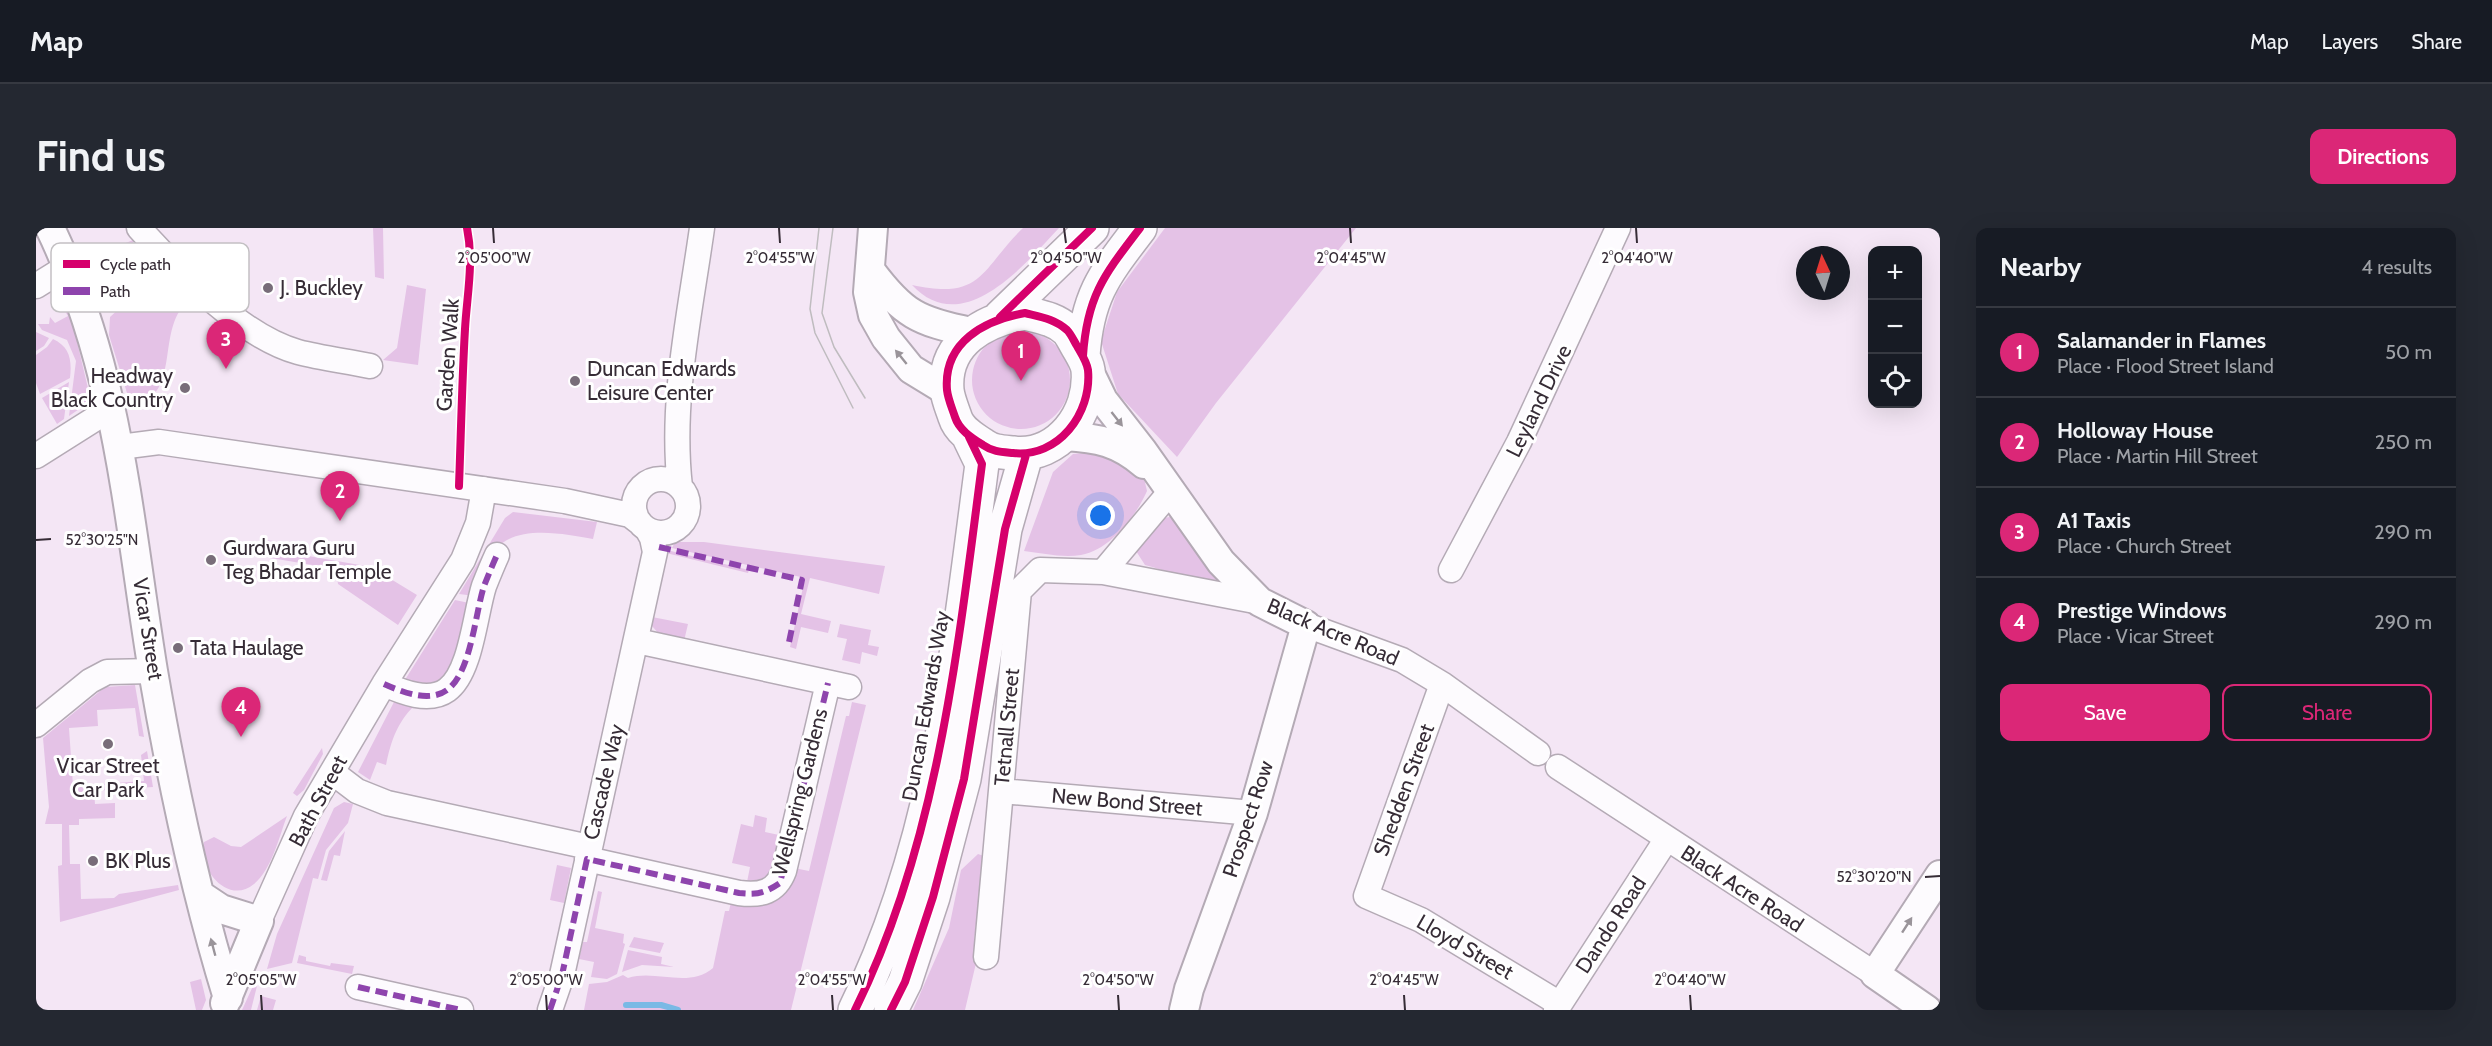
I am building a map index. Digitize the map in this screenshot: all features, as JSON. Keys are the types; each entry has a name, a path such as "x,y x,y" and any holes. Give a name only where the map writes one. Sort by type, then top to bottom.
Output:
{"highway":[{"path":"1092,228 1000,317 971,332 953,355 948,368 947,391 957,422 969,437 992,451 1026,455 1044,450 1065,436 1080,415 1085,363 1085,329 1097,287 1140,228"},
{"path":"1000,317 1025,314 1050,319 1068,331 1085,363"},
{"name":"Duncan Edwards Way","path":"855,1010 877,966 915,854 935,780 982,464 969,437"},
{"path":"891,1010 905,982 933,897 964,779 1005,529 1026,455"}],"street":[{"name":"Vicar Street","path":"50,228 57,243"},
{"path":"139,228 152,243"},
{"path":"680,487 676,447 676,410 702,228"},
{"path":"873,228 868,292 873,315 886,338 911,369 947,391"},
{"name":"Leyland Drive","path":"1451,570 1519,442 1618,228"},
{"path":"871,271 899,306 933,325 971,332"},
{"path":"36,286 51,277"},
{"name":"Vicar Street","path":"84,312 112,408 120,447 153,670 181,826 200,895 225,1004"},
{"path":"228,312 255,334 296,352 370,366"},
{"name":"Black Acre Road","path":"1085,363 1103,400 1221,562 1260,602 1306,625 1402,660 1442,684 1666,840 1875,974 1919,1008"},
{"path":"36,456 112,408"},
{"path":"651,528 634,505 659,462 676,410"},
{"name":"Black Acre Road","path":"1065,436 1100,439 1129,451 1166,484"},
{"path":"120,447 159,442 565,501 630,515 651,528 682,523 687,513 687,498 680,487 661,479 614,497 565,501"},
{"path":"1103,572 1166,484"},
{"name":"Bath Street","path":"259,921 306,816 384,684 463,560 478,523 484,489"},
{"name":"Cascade Way","path":"550,1010 562,975 637,641 655,552 651,528"},
{"path":"384,684 415,695 434,695 446,691 456,681 464,665 484,586 497,555"},
{"name":"Tetnall Street","path":"987,957 1019,591 1040,570 1103,572 1260,602"},
{"name":"Prospect Row","path":"1184,1010 1189,989 1253,813 1306,625"},
{"name":"Wellspring Gardens","path":"588,853 739,893 756,895 768,892 780,883 838,685 637,641"},
{"path":"36,725 90,681 107,672 153,670"},
{"name":"Shedden Street","path":"1366,896 1442,684"},
{"path":"332,772 357,790 387,803 588,853"},
{"name":"New Bond Street","path":"1001,791 1253,813"},
{"name":"Dando Road","path":"1558,1007 1666,840"},
{"path":"1875,974 1940,875"},
{"path":"200,895 221,909 259,921 225,1004"},
{"name":"Lloyd Street","path":"1366,896 1421,920 1558,1007"},
{"path":"358,987 415,1005 461,1010"}],"shaded area":[{"path":"373,228 383,228 384,279 375,277"},
{"path":"1023,228 1059,228 1029,260 992,291 972,301 952,304 932,300 912,285 936,289 968,285 979,278"},
{"path":"1165,228 1356,228 1216,403 1177,457 1118,394 1101,341 1117,292"},
{"path":"407,285 426,289 418,365 383,360 397,348"},
{"path":"65,312 69,312 71,316 91,401 69,416 76,361 67,340 42,330 38,324 49,324 50,317 55,323 68,316"},
{"path":"116,312 179,312 174,322 159,387 149,400 132,409 109,335 110,317"},
{"path":"1021,331 1040,335 1056,345 1066,361 1070,380 1066,399 1056,415 1040,425 1021,429 1002,425 986,415 976,399 972,380 976,361 986,345 1002,335"},
{"path":"36,332 49,338 44,346 36,351"},
{"path":"53,339 63,346 69,355 70,378 40,394 36,383 36,355"},
{"path":"69,382 64,419 57,424 42,398"},
{"path":"1099,452 1143,474 1147,491 1129,521 1112,539 1092,552 1074,556 1059,556 1024,551 1053,472 1073,454"},
{"path":"513,512 597,522 593,539 542,533 516,536 505,541 489,559 475,596 459,594 505,518"},
{"path":"1175,516 1225,579 1206,581 1145,565 1136,551 1164,518"},
{"path":"265,540 298,544 297,554 371,567 417,595 398,625 338,584 336,569 265,557"},
{"path":"675,542 704,542 885,566 879,594 810,578 801,614 831,621 828,633 801,627 796,649 790,647 805,578 672,548"},
{"path":"667,550 749,570 748,573 666,553"},
{"path":"455,600 474,604 464,646 442,686 403,683"},
{"path":"652,617 688,624 684,641 659,634 652,626"},
{"path":"840,624 871,630 868,645 879,647 877,656 862,652 860,664 842,660 847,639 837,637"},
{"path":"135,685 144,737 139,736 135,708 97,710 98,726 69,728 73,786 144,781 141,755 147,751 153,787 94,791 95,804 115,803 115,818 79,819 79,825 69,825 70,864 80,864 81,899 114,898 119,894 178,885 179,890 60,922 58,866 62,865 62,824 45,824 49,807 43,738 105,687"},
{"path":"394,702 414,706 403,719 396,733 386,765 377,762 370,780 358,772"},
{"path":"852,702 866,705 791,1010 584,1010 589,984 607,982 623,975 628,978 639,976 693,977 713,968 725,911 729,911 731,902 794,868 809,871 846,716 849,716"},
{"path":"322,748 323,754 304,790 297,796 293,793"},
{"path":"344,802 353,804 348,823 326,850 318,879 313,878 292,963 267,969 277,934 334,808"},
{"path":"755,815 767,818 765,832 779,835 772,868 768,874 756,882 747,882 750,867 732,863 741,824 753,827"},
{"path":"287,816 266,870 254,884 244,890 234,890 225,887 210,873 205,863 204,842 214,837 231,846 241,847"},
{"path":"345,831 340,856 334,855 327,881 321,880 329,851"},
{"path":"978,854 984,856 974,940 977,959 965,1010 913,1010 949,928 961,870"},
{"path":"557,865 571,868 564,903 550,900"},
{"path":"598,891 602,892 595,928 624,934 623,943 625,944 617,974 607,979 591,977 594,962 579,959 583,942 587,942"},
{"path":"634,937 664,943 660,953 629,947"},
{"path":"628,950 662,957 661,964 674,967 642,965 622,972"},
{"path":"299,955 306,957 306,961 330,966 331,963 354,966 352,974 297,963"},
{"path":"201,979 206,1000 202,1010 196,1010 190,982"},
{"path":"258,982 251,1010 242,1010 253,986"},
{"path":"261,996 276,1000 273,1010 257,1010"}],"waterway":[{"path":"626,1005 661,1005 678,1010"}],"tram line":[{"path":"819,228 810,309 815,333 853,408"},
{"path":"833,228 822,313 834,347 865,398"}],"marked path":[{"path":"659,547 802,580 788,647"},
{"path":"384,684 407,693 432,696 447,690 455,682 467,657 484,586 497,555"},
{"path":"550,1010 562,975 587,859 739,893 761,892 780,883 828,683"},
{"path":"358,987 461,1010"}],"cycle path":[{"name":"Garden Walk","path":"459,486 464,349 470,266 467,228"},
{"path":"1000,317 1092,228"},
{"path":"1083,356 1089,317 1100,286 1140,228"},
{"path":"1025,313 1053,321 1068,332 1086,364 1088,386 1078,417 1058,441 1029,453 998,451 975,440 960,426 948,397 948,373 959,346 970,336 995,321 1025,313"},
{"path":"855,1010 883,946 906,880 941,743 964,603 982,464 969,437"},
{"path":"891,1010 905,982 933,897 964,779 1005,529 1026,455"}],"place":[{"name":"J. Buckley","path":"268,288"},
{"name":"A1 Taxis","path":"226,369"},
{"name":"Duncan Edwards Leisure Center","path":"575,381"},
{"name":"Salamander in Flames","path":"1021,381"},
{"name":"Headway Black Country","path":"185,388"},
{"name":"Holloway House","path":"340,521"},
{"name":"Gurdwara Guru Teg Bhadar Temple","path":"211,560"},
{"name":"Tata Haulage","path":"178,648"},
{"name":"Prestige Windows","path":"241,737"},
{"name":"Vicar Street Car Park","path":"108,744"},
{"name":"BK Plus","path":"93,861"}]}
